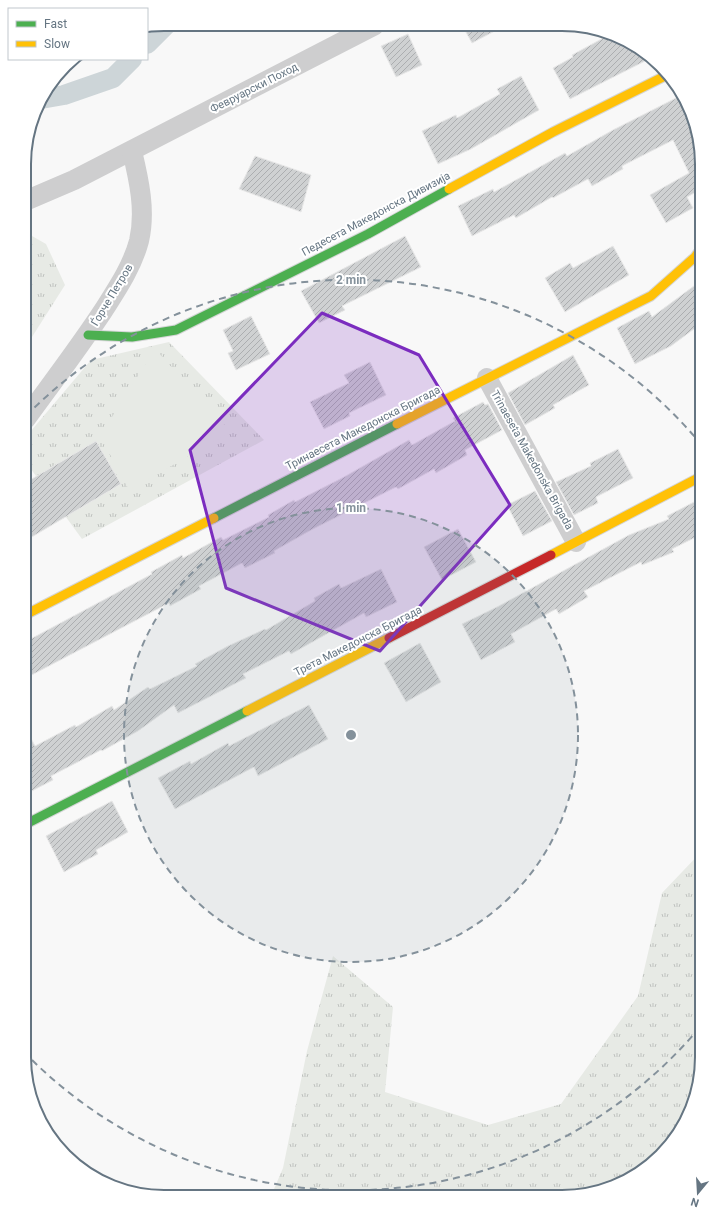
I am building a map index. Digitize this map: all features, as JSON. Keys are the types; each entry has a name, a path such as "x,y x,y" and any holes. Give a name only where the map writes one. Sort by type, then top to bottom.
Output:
{"street":[{"name":"Февруарски Поход","path":"31,198 74,180 132,151 363,31"},
{"name":"Педесета Македонска Дивизија","path":"88,335 106,338 128,338 150,336 176,330 368,234 553,132 663,77"},
{"name":"Ѓорче Петров","path":"31,412 88,335 128,270 139,240 140,193 132,151"},
{"name":"Тринаесета Македонска Бригада","path":"31,612 487,378 626,310 651,296 695,257"},
{"name":"Trinaeseta Makedonska Brigada","path":"487,378 576,542"},
{"name":"Трета Македонска Бригада","path":"31,821 695,480"}],"highlighted area":[{"path":"322,313 419,355 510,505 380,651 226,588 190,450"}],"green space":[{"path":"31,235 46,244 65,285 31,339"},
{"path":"169,342 264,440 82,539 31,469 31,431 91,360"},
{"path":"155,349 231,432 129,490 100,436"},
{"path":"695,858 695,1066 688,1100 677,1124 668,1138 643,1163 613,1180 580,1189 274,1190 283,1168 307,1051 333,956 393,1007 385,1092 488,1125 561,1104 638,996 662,893"}],"building":[{"path":"465,31 495,31 472,43"},
{"path":"408,34 422,65 396,77 381,46"},
{"path":"603,38 629,49 646,61 570,99 553,68 573,57 572,55"},
{"path":"521,76 539,110 471,149 438,164 422,131 456,115 457,118 500,94 497,89"},
{"path":"677,97 688,121 694,146 695,193 687,197 693,208 666,223 650,195 689,173 673,140 622,166 623,169 592,186 588,179 553,198 552,197 516,218 514,215 472,236 458,206 493,189 494,192 565,153 567,156 613,130"},
{"path":"255,156 311,175 301,212 239,189"},
{"path":"405,236 421,267 342,306 345,310 319,323 301,291"},
{"path":"613,246 629,275 565,312 545,278 570,263 573,268"},
{"path":"695,285 695,328 671,346 635,364 617,328 649,311 652,317"},
{"path":"251,316 270,354 236,370 228,353 233,351 223,330"},
{"path":"573,355 589,385 553,405 555,408 525,425 508,393"},
{"path":"370,362 386,395 349,413 350,416 324,429 310,402 349,383 344,375"},
{"path":"483,402 485,405 488,404 502,430 465,450 467,455 436,473 434,469 398,489 396,487 311,530 274,551 275,553 245,568 242,563 199,586 201,589 170,606 169,603 31,675 31,639 152,574 151,572 182,555 183,558 221,537 223,540 269,517 268,515 294,500 295,502 344,477 409,440 412,445 455,421 453,418"},
{"path":"96,441 121,484 31,537 31,479"},
{"path":"618,449 633,478 596,497 598,503 574,515 556,482 591,466 590,463"},
{"path":"535,491 552,521 523,536 507,505"},
{"path":"694,502 695,538 672,549 674,552 642,565 641,562 584,591 588,597 559,614 556,609 511,634 515,642 481,660 462,624 497,607 629,535 669,519 667,516"},
{"path":"458,529 476,562 442,580 424,547"},
{"path":"381,569 397,602 366,617 364,613 291,654 289,651 243,674 246,678 178,713 174,705 138,731 102,751 101,750 51,776 53,780 31,791 31,738 35,746 75,725 76,727 112,706 114,710 148,687 150,689 197,666 195,664 228,646 265,629 266,630 315,601 314,598 339,584 341,588"},
{"path":"420,643 441,682 406,702 384,663"},
{"path":"309,705 328,739 258,776 254,767 175,809 158,778 190,761 191,764 228,743 229,746"},
{"path":"112,801 128,832 96,850 98,854 64,872 46,836"}],"waterway":[{"path":"148,43 160,31"},
{"path":"49,98 64,95 113,78 131,60"}],"traffic: fast":[{"path":"88,335 132,337 176,330 368,234 449,189"},
{"path":"214,518 397,424"},
{"path":"31,821 247,711"}],"traffic: slow":[{"path":"449,189 553,132 663,77"},
{"path":"397,424 651,296 695,257"},
{"path":"551,555 695,480"},
{"path":"31,612 214,518"},
{"path":"247,711 389,638"}],"traffic: jam":[{"path":"389,638 551,555"}]}
